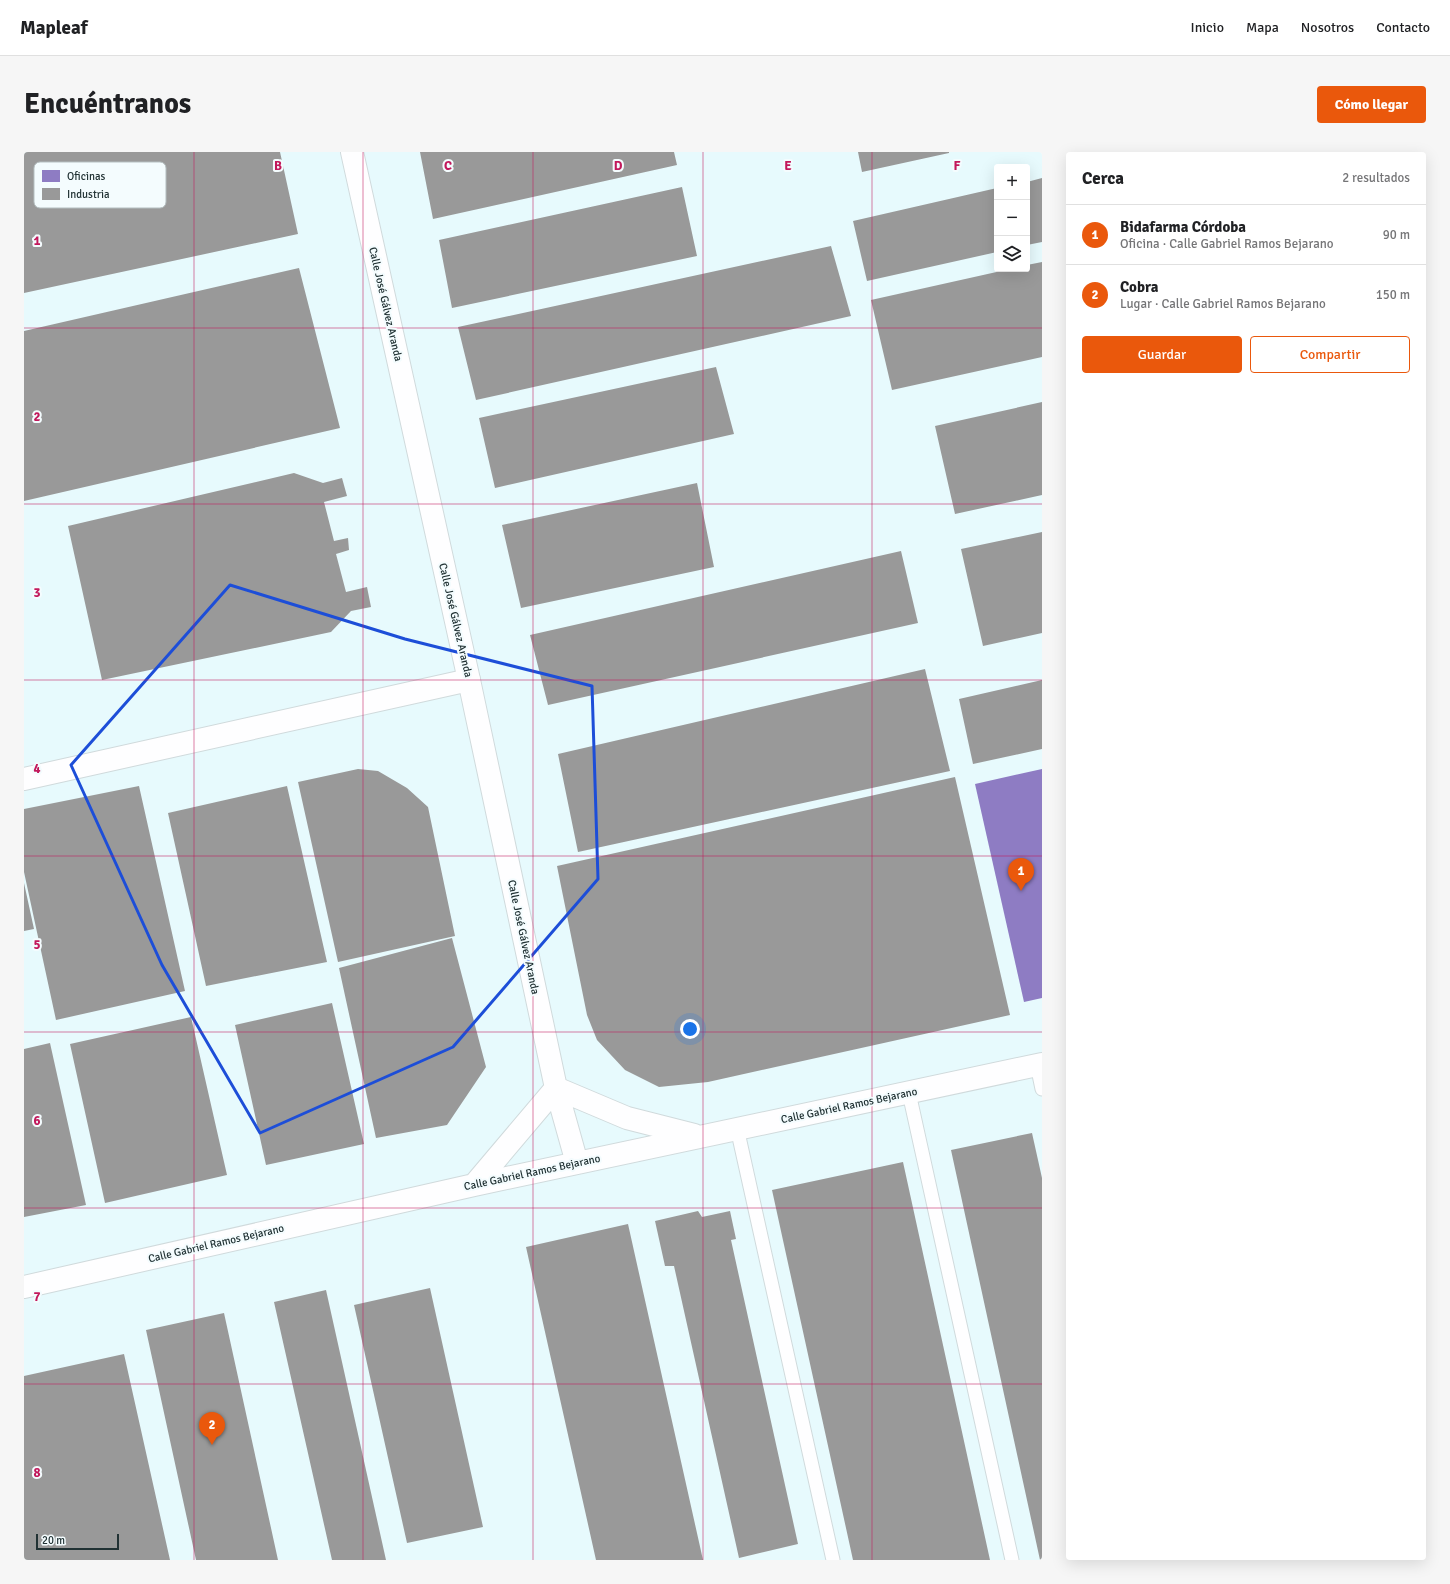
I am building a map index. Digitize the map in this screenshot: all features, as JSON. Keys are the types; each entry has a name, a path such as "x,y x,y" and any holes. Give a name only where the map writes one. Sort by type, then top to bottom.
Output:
{"street":[{"name":"Calle José Gálvez Aranda","path":"352,152 469,680 556,1088 577,1163"},
{"path":"24,779 469,680"},
{"name":"Calle Gabriel Ramos Bejarano","path":"24,1287 474,1185 1039,1064"},
{"path":"474,1185 556,1088 627,1118 699,1136"}],"lane":[{"path":"1039,1064 1042,1089"},
{"path":"909,1093 1012,1560"},
{"path":"737,1128 833,1560"}],"highlighted area":[{"path":"230,585 405,639 592,686 598,879 453,1047 260,1133 162,965 71,765"}],"shaded area":[{"path":"24,152 1042,152 1042,1560 24,1560"}],"building: Oficinas":[{"path":"1042,769 1042,998 1024,1002 975,784"}],"building: Industria":[{"path":"24,152 280,152 298,234 24,293"},
{"path":"420,152 674,152 677,165 433,219"},
{"path":"858,152 949,152 949,153 862,172"},
{"path":"1042,178 1042,242 1030,244 1030,200 1030,181"},
{"path":"682,187 697,256 452,308 439,240"},
{"path":"994,189 994,253 867,281 853,221"},
{"path":"831,246 851,316 476,400 458,327"},
{"path":"1042,262 1042,357 892,390 871,300 997,272 1030,272 1030,264"},
{"path":"299,268 340,428 24,501 24,331"},
{"path":"716,367 734,434 495,488 479,418"},
{"path":"1042,402 1042,495 955,514 935,426"},
{"path":"294,473 323,483 342,478 347,496 324,502 334,541 348,538 349,550 336,554 346,592 367,587 371,607 351,611 331,632 102,680 68,526"},
{"path":"697,483 714,567 521,608 502,525"},
{"path":"1042,532 1042,633 983,646 961,549"},
{"path":"901,551 918,623 548,705 530,635"},
{"path":"925,669 950,771 578,852 558,754"},
{"path":"1042,680 1042,749 973,764 959,699"},
{"path":"358,769 378,771 407,788 428,807 455,936 338,962 298,782"},
{"path":"955,777 1010,1015 708,1082 659,1087 625,1070 597,1040 587,1015 557,866"},
{"path":"139,786 185,991 56,1020 24,872 24,809"},
{"path":"287,786 327,962 206,986 168,813"},
{"path":"24,883 34,929 24,931"},
{"path":"452,938 486,1067 447,1125 376,1138 339,968"},
{"path":"332,1003 364,1144 266,1165 235,1025"},
{"path":"191,1017 227,1175 105,1203 70,1044"},
{"path":"50,1043 86,1205 24,1217 24,1049"},
{"path":"1032,1133 1042,1178 1042,1560 1040,1560 951,1150"},
{"path":"903,1162 990,1560 853,1560 772,1190"},
{"path":"698,1211 702,1217 730,1211 736,1239 731,1240 798,1544 739,1558 674,1266 665,1266 655,1221"},
{"path":"628,1224 703,1560 596,1560 526,1247"},
{"path":"430,1288 483,1527 407,1543 354,1305"},
{"path":"326,1290 386,1560 332,1560 274,1302"},
{"path":"224,1313 278,1560 196,1560 146,1330"},
{"path":"124,1354 170,1560 24,1560 24,1376"}],"place":[{"name":"Bidafarma Córdoba","path":"1021,891"},
{"name":"Cobra","path":"212,1445"}]}
